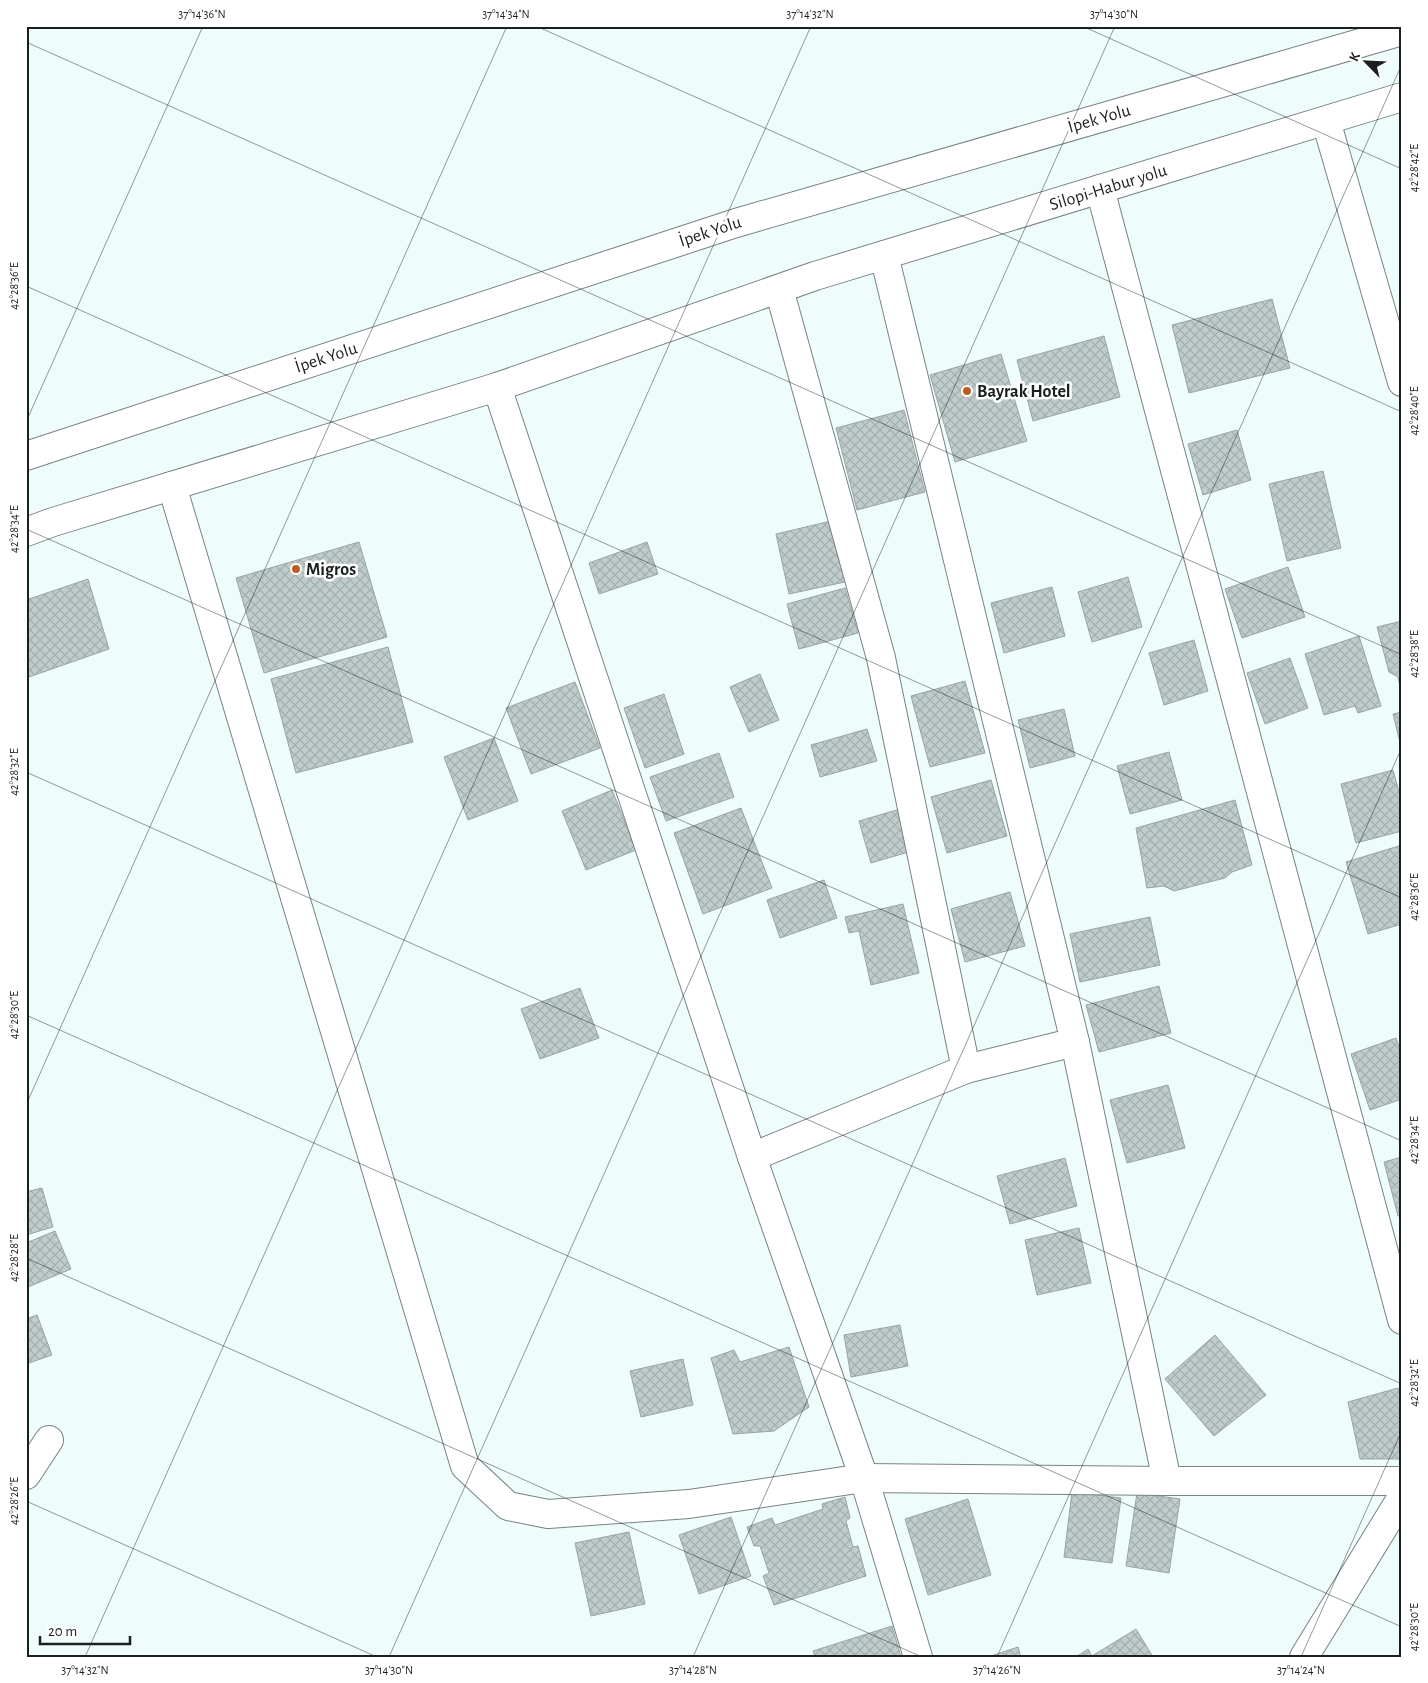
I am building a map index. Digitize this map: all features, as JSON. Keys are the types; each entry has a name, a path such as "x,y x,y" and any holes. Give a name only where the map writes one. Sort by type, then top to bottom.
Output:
{"main road":[{"name":"İpek Yolu","path":"26,456 736,223 1402,31"},
{"name":"Silopi-Habur yolu","path":"26,532 53,522 496,387 815,276 1402,97"},
{"path":"1326,121 1402,382"},
{"path":"1100,189 1402,1320"},
{"path":"884,256 1075,1042 1167,1481"},
{"path":"779,289 881,658 966,1069"},
{"path":"496,387 752,1157 864,1478 918,1657"},
{"path":"172,486 465,1466 508,1506 548,1514 689,1504 864,1478 1402,1481"},
{"path":"752,1157 966,1069 1075,1042"},
{"path":"26,1475 49,1440"},
{"path":"1304,1657 1402,1497"}],"building":[{"path":"1272,299 1290,368 1189,393 1172,325"},
{"path":"1104,336 1120,397 1033,421 1017,360"},
{"path":"1001,354 1027,441 955,462 930,375"},
{"path":"904,410 925,492 857,510 836,428"},
{"path":"1237,430 1251,480 1203,495 1188,444"},
{"path":"1323,471 1341,548 1287,561 1269,484"},
{"path":"831,521 845,582 789,594 776,534"},
{"path":"359,542 387,637 264,673 236,578"},
{"path":"647,542 658,574 599,594 589,563"},
{"path":"1288,567 1305,617 1242,638 1225,589"},
{"path":"1128,577 1142,627 1092,642 1078,592"},
{"path":"88,579 109,649 26,678 26,600"},
{"path":"1052,587 1065,636 1004,653 991,603"},
{"path":"845,588 858,633 799,649 787,604"},
{"path":"1402,621 1402,697 1398,677 1389,672 1377,627"},
{"path":"1359,636 1381,706 1358,713 1355,706 1324,715 1305,654"},
{"path":"1194,640 1208,691 1164,705 1149,653"},
{"path":"388,647 413,742 296,773 271,679"},
{"path":"1290,658 1308,708 1265,724 1247,673"},
{"path":"760,674 779,720 749,732 730,687"},
{"path":"965,681 985,753 930,767 911,696"},
{"path":"575,682 600,748 531,774 506,708"},
{"path":"664,694 684,754 645,768 624,708"},
{"path":"1064,709 1075,756 1030,768 1018,720"},
{"path":"1402,712 1402,751 1393,714"},
{"path":"867,729 877,761 820,777 811,745"},
{"path":"494,738 518,801 468,820 444,757"},
{"path":"1169,752 1182,800 1130,814 1117,766"},
{"path":"719,753 734,797 666,821 650,777"},
{"path":"1393,770 1402,803 1402,831 1356,843 1341,784"},
{"path":"991,780 1007,836 947,853 931,797"},
{"path":"612,790 636,850 586,870 562,811"},
{"path":"1235,800 1252,865 1232,872 1225,878 1174,891 1164,886 1147,888 1136,828"},
{"path":"741,808 772,888 703,914 674,833"},
{"path":"900,809 912,851 871,863 859,821"},
{"path":"1402,845 1402,924 1368,934 1346,862"},
{"path":"824,880 837,918 780,938 767,900"},
{"path":"1010,892 1025,946 965,962 951,909"},
{"path":"903,904 919,973 871,985 859,931 849,933 845,917"},
{"path":"1150,917 1160,965 1080,982 1070,934"},
{"path":"1159,986 1171,1033 1099,1052 1086,1005"},
{"path":"580,988 599,1038 540,1059 521,1009"},
{"path":"1396,1038 1402,1055 1402,1099 1370,1110 1351,1054"},
{"path":"1168,1085 1185,1148 1127,1163 1110,1100"},
{"path":"1402,1157 1402,1216 1398,1216 1384,1162"},
{"path":"1065,1158 1077,1206 1010,1224 997,1176"},
{"path":"42,1188 53,1227 26,1235 26,1192"},
{"path":"1079,1228 1091,1283 1037,1295 1025,1240"},
{"path":"55,1231 71,1269 28,1287 26,1284 26,1243"},
{"path":"37,1315 52,1355 26,1364 26,1319"},
{"path":"900,1325 908,1366 851,1377 844,1335"},
{"path":"1215,1335 1266,1395 1214,1436 1165,1379"},
{"path":"789,1347 809,1407 774,1431 733,1434 711,1358 734,1350 740,1362"},
{"path":"683,1359 693,1405 641,1417 630,1371"},
{"path":"1398,1388 1402,1405 1402,1459 1360,1459 1348,1402"},
{"path":"1072,1492 1121,1498 1112,1563 1064,1557"},
{"path":"1137,1493 1180,1499 1169,1573 1126,1566"},
{"path":"845,1497 850,1518 846,1521 853,1547 858,1546 866,1576 774,1605 763,1576 769,1573 760,1546 754,1546 747,1527 772,1518 775,1525 823,1509 822,1504"},
{"path":"968,1499 991,1575 928,1595 905,1519"},
{"path":"731,1517 751,1576 699,1594 679,1535"},
{"path":"629,1532 645,1604 591,1616 575,1543"},
{"path":"892,1626 901,1657 815,1657 813,1651"},
{"path":"1136,1629 1153,1657 1076,1657 1088,1649 1092,1656"},
{"path":"1018,1647 1021,1657 988,1657"}],"place":[{"name":"Bayrak Hotel","path":"967,391"},
{"name":"Migros","path":"296,569"}]}
